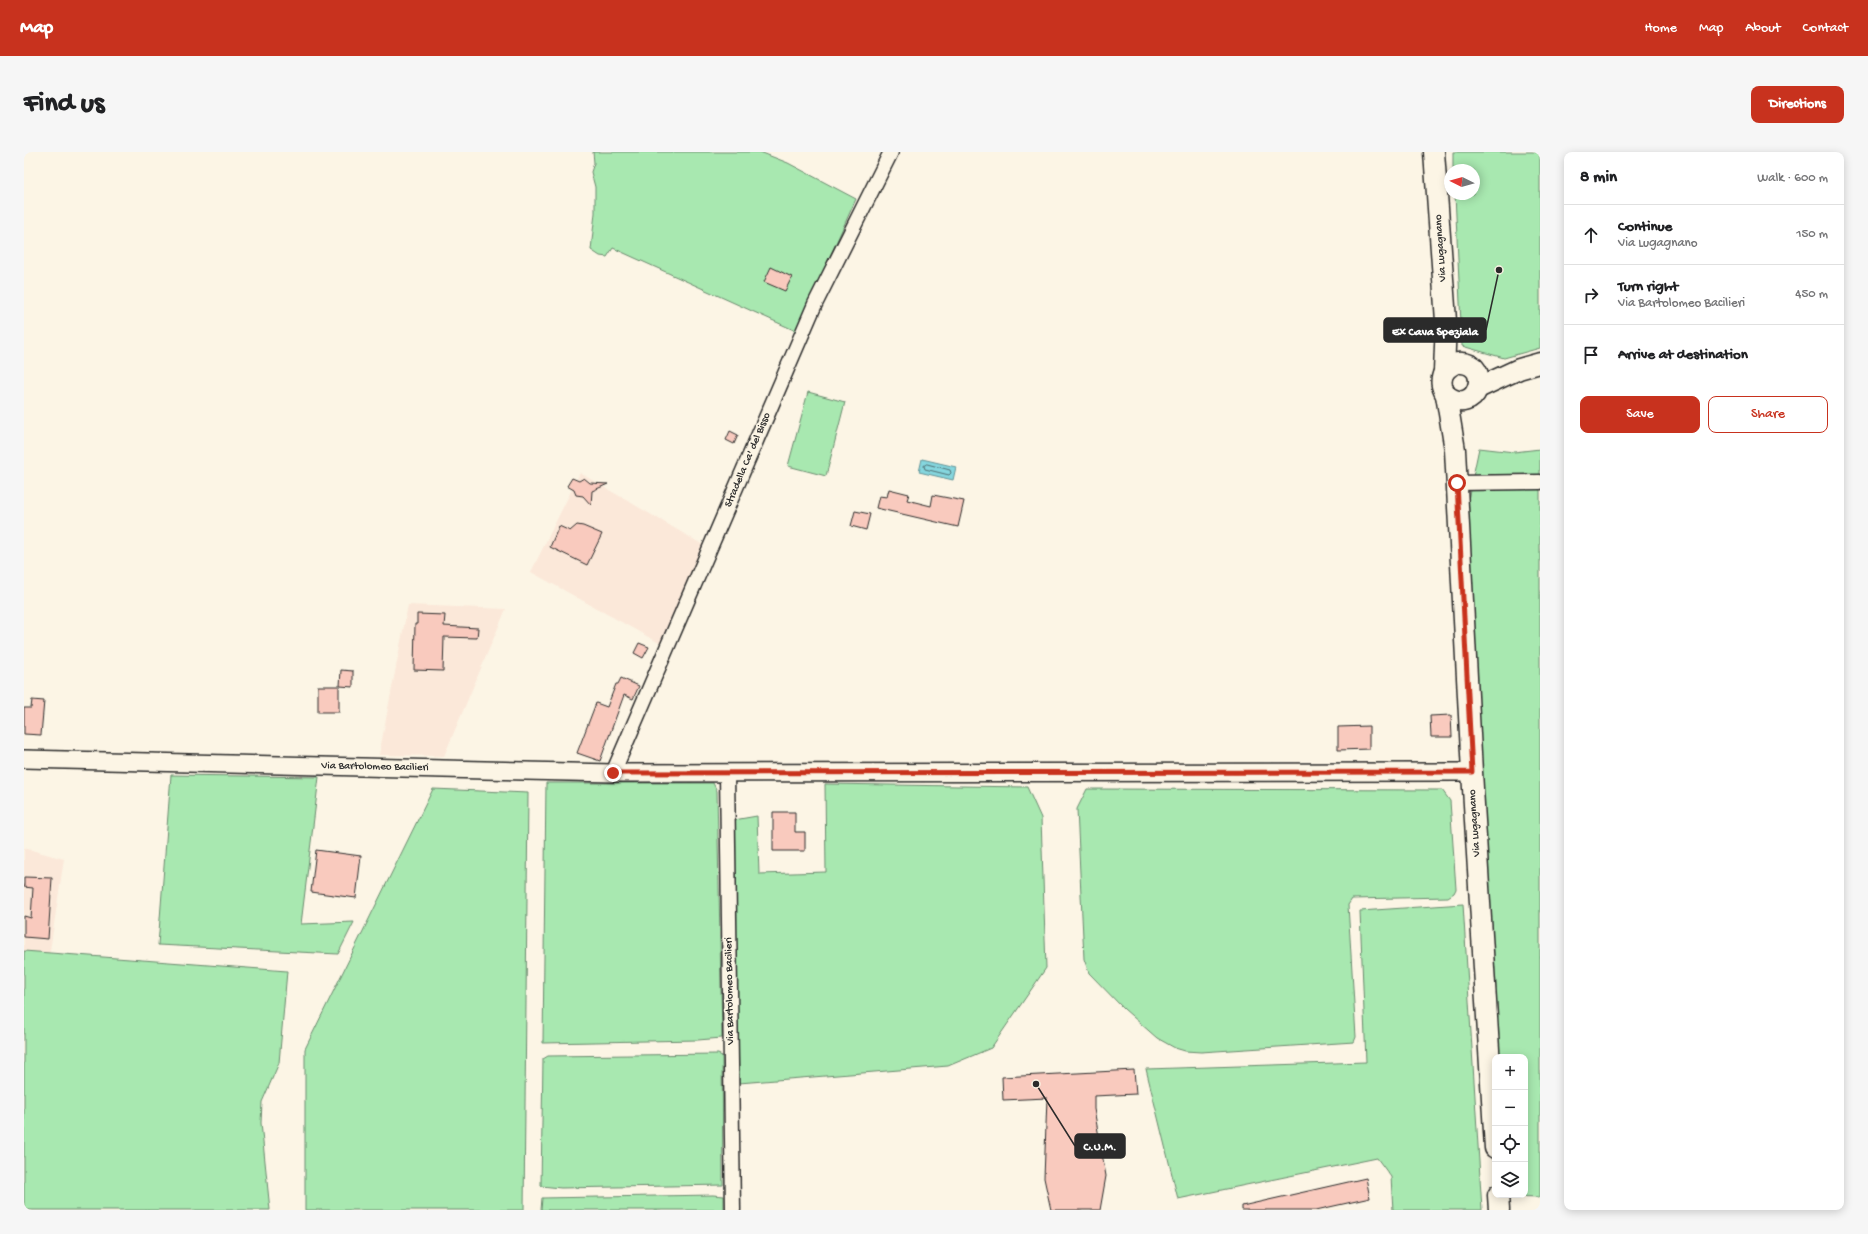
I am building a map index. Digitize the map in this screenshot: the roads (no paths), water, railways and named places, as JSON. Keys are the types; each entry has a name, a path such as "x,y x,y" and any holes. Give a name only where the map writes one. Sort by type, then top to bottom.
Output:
{"main road":[{"name":"Via Lugagnano","path":"1434,152 1446,321 1444,372 1441,379 1442,388 1446,394 1455,450 1472,772 1494,1126"},
{"name":"Via Lugagnano","path":"1446,321 1472,381 1455,450"},
{"path":"1446,394 1456,400 1472,381 1540,363"},
{"path":"1444,372 1453,364 1472,381"},
{"path":"1498,1198 1499,1210"}],"street":[{"name":"Stradella Ca' del Bisso","path":"613,773 815,304 891,152"},
{"path":"1457,483 1540,482"},
{"name":"Via Bartolomeo Bacilieri","path":"24,759 613,773 1472,772"},
{"name":"Via Bartolomeo Bacilieri","path":"727,773 733,1210"}],"water":[{"path":"922,459 956,467 953,480 919,472"}],"place":[{"name":"Ex Cava Speziala","path":"1499,270"},
{"name":"C.U.M.","path":"1036,1084"}]}
